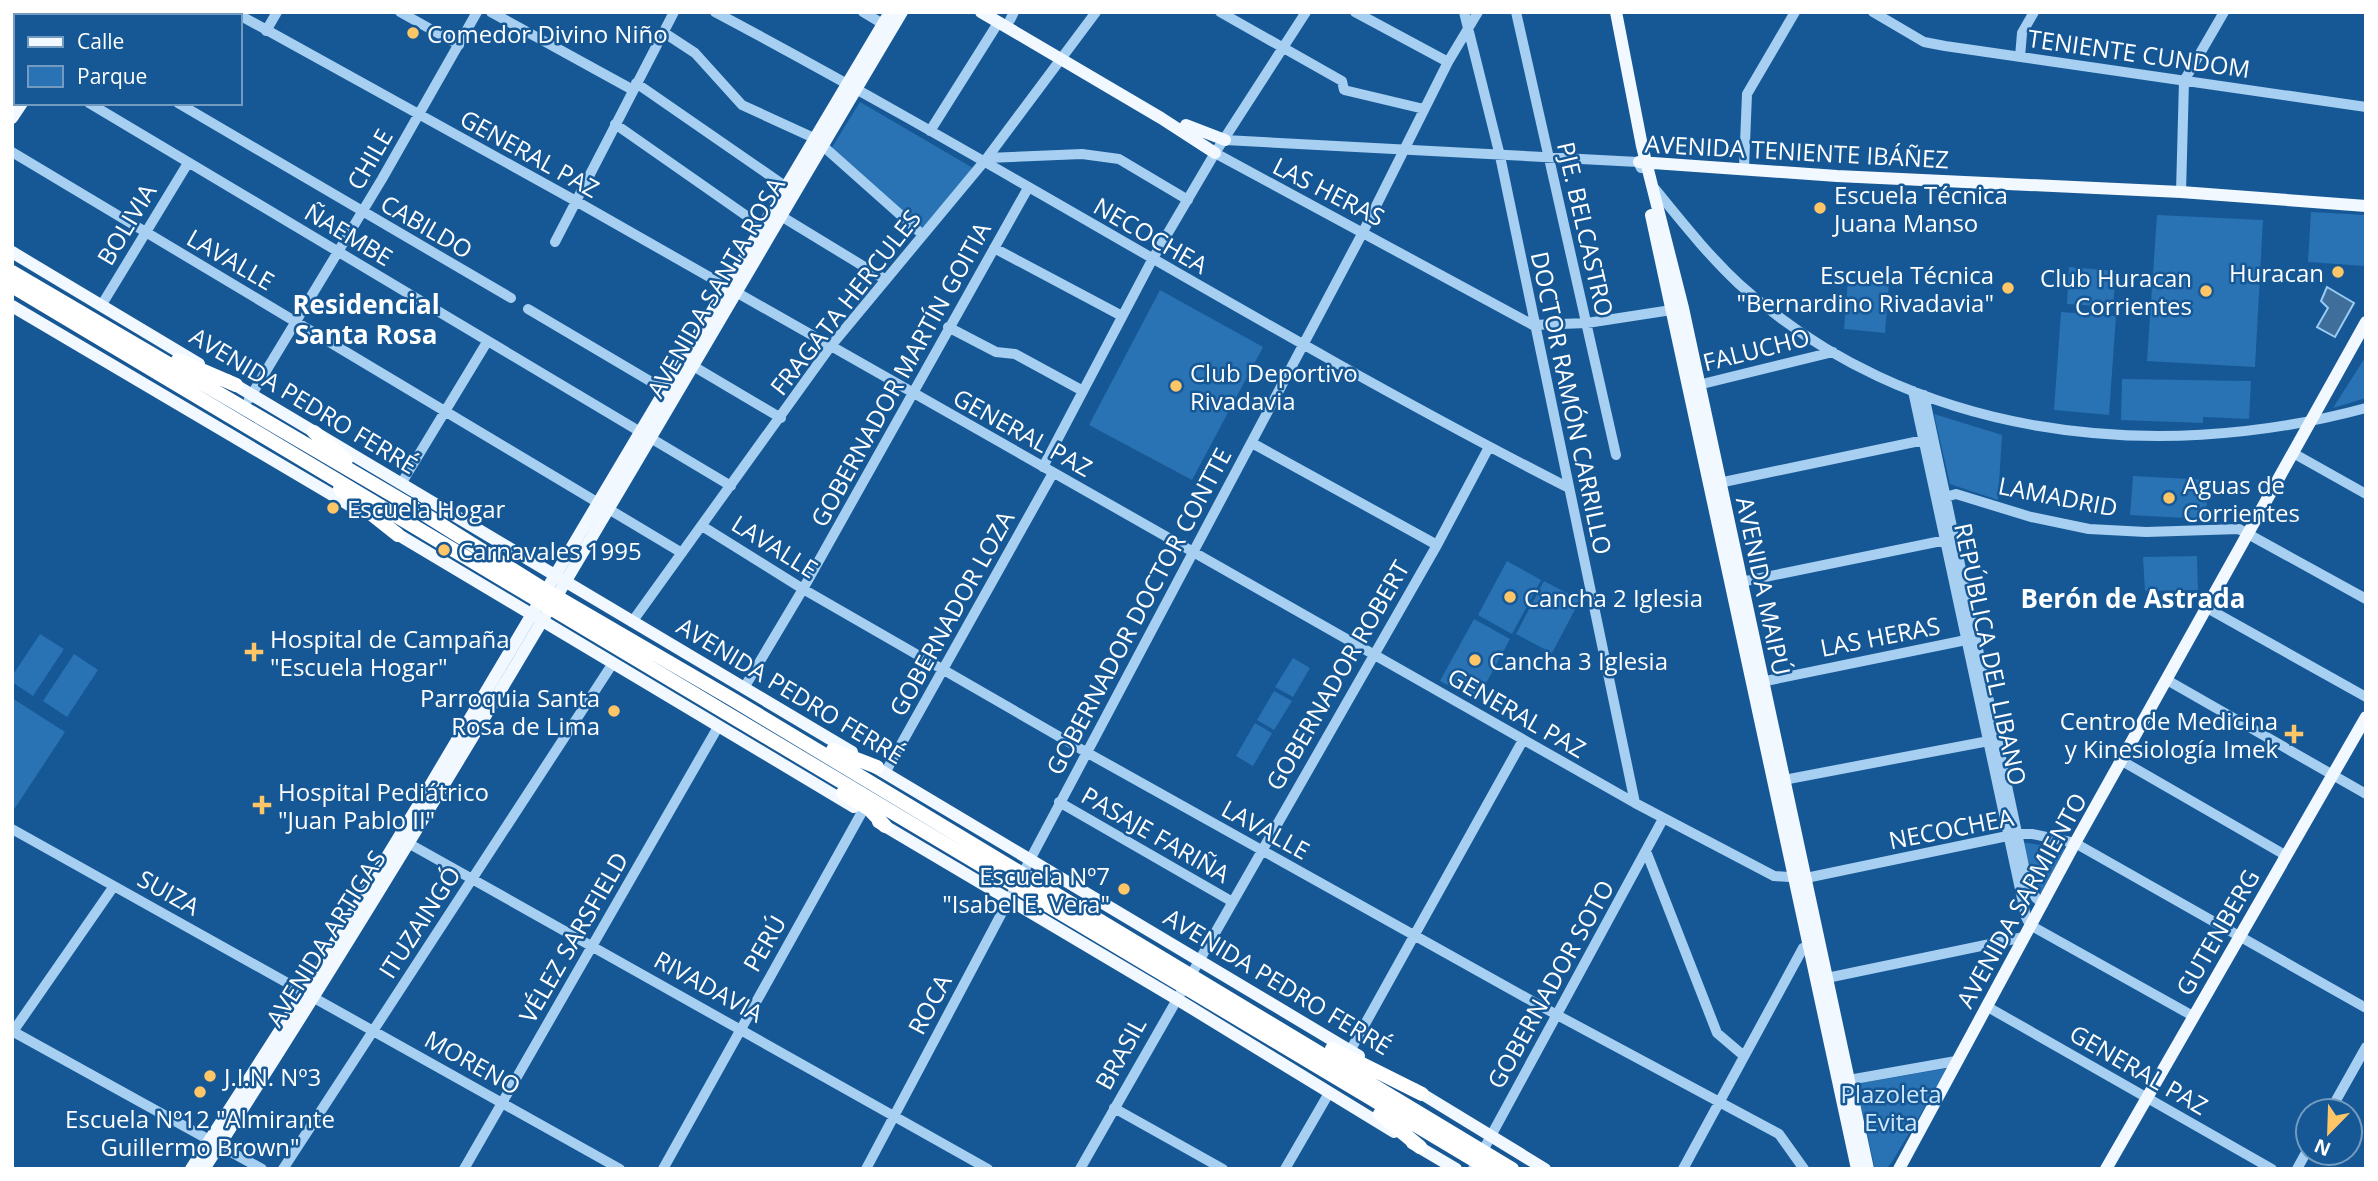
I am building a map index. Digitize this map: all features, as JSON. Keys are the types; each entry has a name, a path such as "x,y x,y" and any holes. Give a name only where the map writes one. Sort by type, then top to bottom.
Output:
{"highway":[{"name":"AVENIDA PEDRO FERRÉ","path":"12,271 413,507 547,599"},
{"name":"AVENIDA PEDRO FERRÉ","path":"12,286 244,407 283,446 728,705 1018,878 1322,1072 1480,1162 1512,1169"},
{"path":"129,339 236,385"},
{"path":"314,432 348,461 413,507"},
{"path":"283,446 398,535"},
{"path":"728,705 881,770"},
{"path":"728,705 798,766 869,809 885,826"},
{"name":"AVENIDA PEDRO FERRÉ","path":"1183,985 1264,1017 1480,1162"},
{"path":"1264,1017 1422,1094"},
{"path":"1322,1072 1420,1147"}],"main road":[{"name":"AVENIDA SANTA ROSA","path":"887,27 890,12"},
{"name":"AVENIDA SANTA ROSA","path":"559,579 851,86 887,27 902,12"},
{"name":"LAS HERAS","path":"981,12 1005,17 1215,153"},
{"name":"AVENIDA MAIPÚ","path":"1608,12 1677,309 1823,978 1844,1080 1857,1169"},
{"name":"AVENIDA MAIPÚ","path":"1616,12 1643,163 1653,187 1677,309"},
{"name":"LAS HERAS","path":"1064,57 1188,126 1225,140"},
{"name":"AVENIDA SANTA ROSA","path":"730,291 761,226 776,213 785,186 817,143"},
{"name":"AVENIDA TENIENTE IBÁÑEZ","path":"1643,163 1837,176 2181,192 2366,206"},
{"name":"AVENIDA PEDRO FERRÉ","path":"12,252 236,385 244,407 314,432 1545,1169"},
{"name":"AVENIDA PEDRO FERRÉ","path":"12,306 229,432 718,727 1008,898 1183,985 1329,1093 1457,1169"},
{"name":"AVENIDA SARMIENTO","path":"1899,1169 2075,843 2366,323"},
{"name":"AVENIDA SANTA ROSA","path":"646,435 665,390 688,363"},
{"name":"AVENIDA ARTIGAS","path":"191,1169 214,1143 408,843 559,579"},
{"name":"AVENIDA ARTIGAS","path":"309,995 536,618"},
{"name":"GUTENBERG","path":"2106,1169 2366,717"},
{"name":"AVENIDA MAIPÚ","path":"1844,1080 1868,1169"},
{"name":"AVENIDA ARTIGAS","path":"204,1169 214,1143"}],"street":[{"path":"266,31 277,12"},
{"path":"400,12 459,45"},
{"name":"CHILE","path":"229,432 362,213 477,12"},
{"path":"491,12 635,86 785,186"},
{"path":"555,242 574,200 674,12"},
{"name":"NECOCHEA","path":"715,12 732,16 985,160 1152,260 1489,447 1569,488"},
{"path":"863,12 887,27"},
{"name":"FRAGATA HERCULES","path":"632,622 830,347 985,160 1096,12"},
{"path":"1220,12 1342,81 1344,90 1424,109"},
{"path":"1043,467 1152,260 1215,153 1306,12"},
{"path":"1355,12 1448,62"},
{"name":"DOCTOR RAMÓN CARRILLO","path":"1464,12 1500,156 1533,325 1636,803"},
{"name":"GOBERNADOR DOCTOR CONTTE","path":"1029,858 1252,443 1363,232 1448,62 1478,12"},
{"name":"PJE. BELCASTRO","path":"1516,12 1616,455"},
{"path":"1744,168 1747,94 1795,12"},
{"name":"TENIENTE CUNDOM","path":"1872,12 1924,42 2366,107"},
{"path":"2020,57 2022,33 2034,12"},
{"path":"2181,192 2184,81 2224,12"},
{"name":"GENERAL PAZ","path":"242,17 574,200 1663,819 1774,876 1801,878"},
{"path":"930,131 1005,17"},
{"path":"663,32 695,52 742,105 817,143 923,235"},
{"name":"ÑAEMBE","path":"92,105 731,486"},
{"name":"CABILDO","path":"181,105 511,298"},
{"path":"615,124 761,226"},
{"name":"AVENIDA TENIENTE IBÁÑEZ","path":"1225,140 1643,163"},
{"name":"LAVALLE","path":"12,152 682,553"},
{"name":"LAS HERAS","path":"1215,153 1533,325"},
{"path":"985,160 1082,154 1119,159 1188,200"},
{"name":"BOLIVIA","path":"101,306 188,163"},
{"path":"1653,187 1697,241 1740,284 1833,352 1913,391 1978,414 2031,426 2112,436 2211,436 2311,422 2366,408"},
{"name":"GOBERNADOR MARTÍN GOITIA","path":"744,688 803,589 1028,188"},
{"path":"776,213 886,280"},
{"path":"994,248 1122,316"},
{"path":"528,309 665,390"},
{"path":"1533,325 1587,323 1677,309"},
{"path":"948,327 996,352 1015,354 1083,391"},
{"path":"401,484 487,342"},
{"name":"FALUCHO","path":"1694,386 1833,352"},
{"path":"688,363 781,418"},
{"name":"REPÚBLICA DEL LIBANO","path":"1913,391 1928,439 2031,925"},
{"name":"REPÚBLICA DEL LIBANO","path":"1924,395 1928,439"},
{"path":"1715,483 1928,439"},
{"path":"1252,443 1437,545"},
{"name":"GOBERNADOR ROBERT","path":"1198,959 1437,545 1489,447"},
{"path":"2293,453 2366,494"},
{"name":"GOBERNADOR LOZA","path":"881,770 943,672 1053,473"},
{"name":"LAMADRID","path":"1941,498 1956,494 2031,517 2089,529 2146,532 2238,529 2366,599"},
{"name":"LAVALLE","path":"702,526 943,672 1557,1015 1779,1134 1804,1169"},
{"path":"1737,583 1950,539"},
{"path":"2207,608 2366,697"},
{"name":"LAS HERAS","path":"1758,683 1970,639"},
{"name":"ITUZAINGÓ","path":"283,1169 613,663"},
{"path":"2167,680 2366,794"},
{"name":"VÉLEZ SARSFIELD","path":"464,1169 718,727"},
{"path":"1350,1051 1523,740"},
{"path":"1779,781 1993,740"},
{"path":"2122,761 2285,855"},
{"name":"PASAJE FARIÑA","path":"1059,802 1231,901"},
{"name":"PERÚ","path":"663,1169 862,812"},
{"name":"GOBERNADOR SOTO","path":"1480,1162 1490,1136 1663,819"},
{"name":"SUIZA","path":"12,829 309,995"},
{"name":"NECOCHEA","path":"1801,878 2013,835 2032,834 2075,843 2366,1008"},
{"name":"REPÚBLICA DEL LIBANO","path":"2013,835 2027,880 2036,898 2043,904"},
{"name":"RIVADAVIA","path":"408,843 740,1027 988,1169"},
{"path":"1646,851 1717,1033 1744,1056"},
{"name":"ROCA","path":"866,1169 1029,858"},
{"path":"114,886 13,1031 262,1169"},
{"path":"2031,925 2193,1016"},
{"path":"1823,978 2024,937"},
{"path":"1683,1169 1803,948 1815,942"},
{"name":"BRASIL","path":"1080,1169 1198,959"},
{"name":"MORENO","path":"309,995 620,1169"},
{"name":"GENERAL PAZ","path":"1986,1006 2272,1169"},
{"path":"2338,1097 2366,1047"},
{"path":"1844,1080 1956,1061"},
{"path":"1285,1169 1329,1093"},
{"path":"1114,1108 1223,1169"}],"green space":[{"path":"860,102 973,168 924,228 829,152"},
{"path":"2311,212 2366,215 2364,266 2308,262"},
{"name":"Club Huracan Corrientes","path":"2157,215 2263,220 2255,367 2147,361"},
{"path":"2069,267 2116,271 2113,307 2067,304"},
{"path":"1848,280 1889,283 1885,333 1844,329"},
{"name":"Club Deportivo Rivadavia","path":"1160,290 1263,347 1192,480 1089,425"},
{"path":"2061,312 2116,316 2109,415 2054,410"},
{"path":"2366,356 2366,398 2333,408"},
{"path":"2122,379 2251,381 2249,419 2203,417 2203,423 2121,420"},
{"path":"1934,414 2002,435 1998,500 1950,484"},
{"name":"Aguas de Corrientes","path":"2133,476 2208,480 2206,519 2130,515"},
{"path":"2197,556 2198,590 2145,591 2143,557"},
{"name":"Cancha 2 Iglesia","path":"1507,561 1541,580 1512,634 1478,615"},
{"path":"1544,581 1580,600 1552,653 1516,634"},
{"name":"Cancha 3 Iglesia","path":"1474,619 1510,639 1477,700 1440,681"},
{"path":"40,634 64,649 33,696 12,682 12,676"},
{"path":"74,654 98,670 67,717 43,701"},
{"path":"1293,658 1310,668 1293,697 1275,687"},
{"path":"1274,691 1292,701 1274,730 1257,720"},
{"path":"12,698 65,732 15,808 12,807"},
{"path":"1255,723 1272,733 1253,766 1236,756"},
{"path":"2021,842 2065,849 2041,894"},
{"name":"Plazoleta Evita","path":"1948,1068 1892,1162 1886,1169 1875,1169 1856,1084"}],"shaded area":[{"path":"2327,287 2354,303 2335,337 2317,327 2328,308 2321,301"}],"place":[{"name":"Comedor Divino Niño","path":"413,33"},
{"name":"Escuela Técnica Juana Manso","path":"1820,208"},
{"name":"Huracan","path":"2338,272"},
{"name":"Escuela Técnica \"Bernardino Rivadavia\"","path":"2008,288"},
{"name":"Club Huracan Corrientes","path":"2206,291"},
{"name":"Club Deportivo Rivadavia","path":"1176,386"},
{"name":"Aguas de Corrientes","path":"2169,498"},
{"name":"Escuela Hogar","path":"333,508"},
{"name":"Carnavales 1995","path":"444,550"},
{"name":"Cancha 2 Iglesia","path":"1510,597"},
{"name":"Hospital de Campaña \"Escuela Hogar\"","path":"254,652"},
{"name":"Cancha 3 Iglesia","path":"1475,660"},
{"name":"Parroquia Santa Rosa de Lima","path":"614,711"},
{"name":"Centro de Medicina y Kinesiología Imek","path":"2294,734"},
{"name":"Hospital Pediátrico \"Juan Pablo II\"","path":"262,805"},
{"name":"Escuela Nº7 \"Isabel E. Vera\"","path":"1124,889"},
{"name":"J.I.N. Nº3","path":"210,1076"},
{"name":"Escuela Nº12 \"Almirante Guillermo Brown\"","path":"200,1092"}],"district":[{"name":"Residencial Santa Rosa","path":"366,319"},
{"name":"Berón de Astrada","path":"2133,598"}]}
